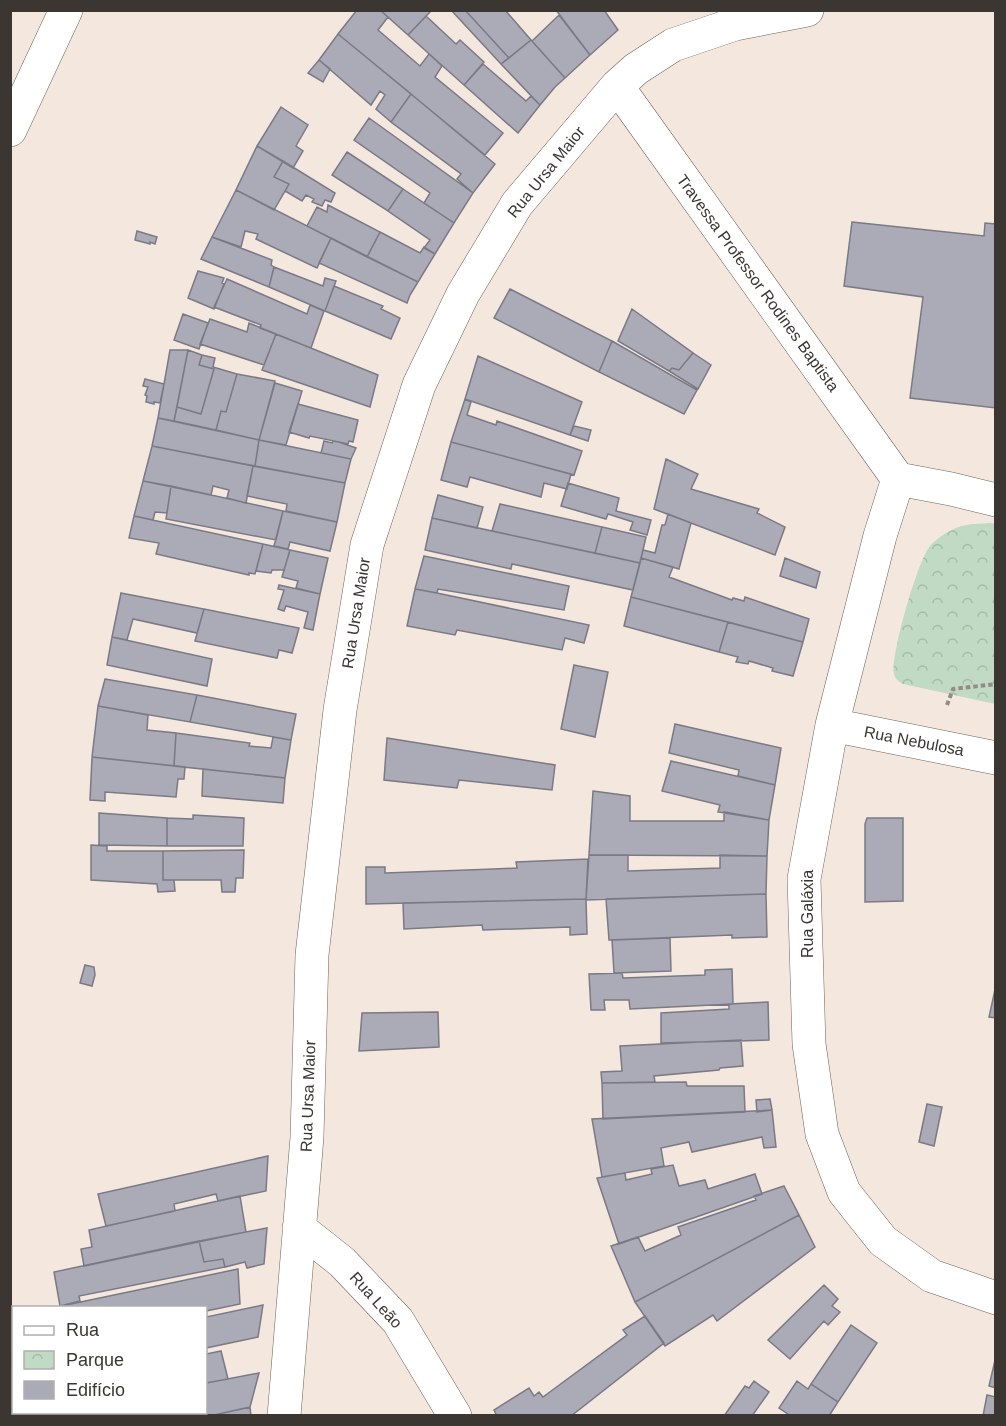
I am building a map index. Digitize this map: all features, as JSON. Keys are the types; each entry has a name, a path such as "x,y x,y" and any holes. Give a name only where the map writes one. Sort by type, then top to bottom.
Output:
{"street":[{"path":"10,130 66,10"},
{"name":"Rua Ursa Maior","path":"284,1416 307,1137 312,955 340,710 367,545 419,385 463,294 517,204 617,86 636,69 673,45 735,24 807,10"},
{"name":"Travessa Professor Rodines Baptista","path":"617,86 898,480"},
{"path":"898,480 996,500"},
{"name":"Rua Galáxia","path":"898,480 880,536 832,725 804,879 809,1044 822,1134 844,1192 883,1241 932,1276 996,1298"},
{"name":"Rua Nebulosa","path":"832,725 996,758"},
{"name":"Rua Leão","path":"299,1228 342,1262 398,1321 454,1416"}],"green space":[{"path":"969,524 996,524 995,704 903,684 894,674 896,649 912,588 925,555 934,542 952,530"}],"building":[{"path":"357,10 380,10 388,17 378,30 420,66 429,54 442,66 435,77 503,133 485,155 338,34"},
{"path":"380,10 431,10 431,11 408,35"},
{"path":"451,10 465,10 509,58 501,64"},
{"path":"465,10 505,10 531,40 509,58"},
{"path":"556,10 604,10 618,30 590,55"},
{"path":"559,15 590,55 565,78 532,41"},
{"path":"426,16 456,44 460,40 484,62 464,85 408,35"},
{"path":"338,34 411,94 391,122 376,109 385,95 380,91 371,105 319,60"},
{"path":"531,40 565,78 540,105 501,64"},
{"path":"319,60 330,69 323,82 308,73"},
{"path":"483,64 526,101 531,96 540,105 518,133 464,85"},
{"path":"411,94 495,164 473,193 457,179 461,174 391,122"},
{"path":"281,107 308,125 296,146 303,151 293,168 257,146"},
{"path":"369,118 473,193 454,223 424,203 430,193 354,140"},
{"path":"257,146 283,161 274,177 289,184 274,210 236,190"},
{"path":"347,152 403,189 388,211 332,175"},
{"path":"283,161 335,193 331,202 325,200 322,206 312,202 314,199 306,195 302,201 285,191 289,184 274,177"},
{"path":"403,189 454,223 435,254 424,248 430,240 388,211"},
{"path":"236,190 331,238 317,268 256,239 258,234 245,231 241,247 212,237"},
{"path":"328,205 380,232 367,257 307,226 317,207 327,212"},
{"path":"852,222 984,236 985,223 996,224 996,408 910,398 923,297 844,286"},
{"path":"137,231 157,237 155,244 135,240"},
{"path":"380,232 420,253 424,247 435,254 418,282 367,257"},
{"path":"212,237 272,260 271,265 274,267 269,287 201,259"},
{"path":"331,238 418,282 407,303 319,263"},
{"path":"274,267 323,286 325,278 336,281 325,311 269,287"},
{"path":"198,271 224,278 222,283 224,284 214,309 188,298"},
{"path":"227,279 307,314 310,305 324,311 311,348 214,307"},
{"path":"334,286 383,306 381,309 400,318 391,339 325,311"},
{"path":"510,289 612,341 599,372 494,318"},
{"path":"632,309 693,353 679,370 672,368 669,371 618,341"},
{"path":"183,314 208,323 199,349 174,340"},
{"path":"210,319 247,332 249,323 276,334 264,365 200,344"},
{"path":"276,334 378,375 370,407 262,370"},
{"path":"612,341 697,390 684,414 599,372"},
{"path":"170,350 188,350 174,421 158,418"},
{"path":"188,350 202,355 199,365 214,369 201,414 177,407"},
{"path":"693,353 711,365 698,389 669,371 672,368 679,370"},
{"path":"202,355 215,358 213,367 237,374 226,412 221,411 216,430 174,421 177,407 201,414 214,369 199,365"},
{"path":"478,356 582,402 570,435 465,399"},
{"path":"237,374 275,381 259,440 216,430 221,411 226,412"},
{"path":"145,379 164,384 160,403 146,402 147,396 145,395 148,387 143,386"},
{"path":"275,383 302,391 286,445 259,440"},
{"path":"465,399 471,402 467,415 496,425 497,421 582,451 574,475 451,442"},
{"path":"298,404 358,420 353,442 349,441 348,444 310,436 309,438 289,432"},
{"path":"158,418 259,440 255,466 152,446"},
{"path":"574,426 591,430 588,441 570,435"},
{"path":"259,440 351,459 345,483 255,466"},
{"path":"324,441 339,442 356,448 351,459 321,453"},
{"path":"451,442 571,474 567,489 544,483 541,497 470,477 467,487 441,480"},
{"path":"152,446 253,466 246,503 227,498 229,490 213,486 211,495 143,481"},
{"path":"666,459 698,474 691,489 759,509 757,513 785,527 775,555 654,509"},
{"path":"253,466 345,483 337,522 286,511 287,504 247,496"},
{"path":"143,481 171,486 167,513 155,512 153,520 134,516"},
{"path":"568,483 619,498 616,511 651,520 647,535 630,530 633,522 608,514 606,519 561,506"},
{"path":"171,486 283,511 276,540 166,519"},
{"path":"438,495 483,507 477,528 432,518"},
{"path":"500,504 602,527 595,553 492,531"},
{"path":"283,511 337,522 330,551 290,542 288,549 274,546"},
{"path":"668,514 691,523 679,569 641,558 643,550 655,553 662,525 665,525"},
{"path":"134,516 263,544 255,574 249,573 249,575 156,554 159,543 129,538"},
{"path":"432,518 640,563 633,590 512,564 511,569 425,550"},
{"path":"602,527 646,537 640,563 595,553"},
{"path":"263,544 290,550 284,570 272,570 271,573 256,571"},
{"path":"290,550 328,558 320,594 296,588 298,581 282,577"},
{"path":"424,556 569,586 564,610 438,589 437,593 415,589"},
{"path":"641,558 673,567 669,577 732,600 733,598 744,601 745,597 809,619 803,642 631,597"},
{"path":"785,558 820,572 816,588 780,576"},
{"path":"279,585 320,594 313,630 304,628 308,612 286,606 284,611 278,609 284,590 278,589"},
{"path":"415,589 589,625 584,643 565,638 562,650 457,630 455,635 407,626"},
{"path":"121,593 204,609 197,633 133,619 127,640 112,637"},
{"path":"631,597 728,622 719,652 624,626"},
{"path":"204,609 299,628 292,653 279,650 277,658 195,641"},
{"path":"728,622 803,642 793,676 772,671 773,668 749,661 748,664 736,662 738,657 719,652"},
{"path":"112,637 212,659 207,686 107,665"},
{"path":"574,665 608,672 595,737 561,729"},
{"path":"105,679 197,695 190,722 98,706"},
{"path":"197,695 296,714 291,740 190,722"},
{"path":"98,706 148,715 147,730 176,733 174,766 92,757"},
{"path":"675,724 781,748 775,785 738,776 739,770 669,753"},
{"path":"176,733 271,748 273,737 291,740 285,778 174,766"},
{"path":"387,738 555,765 552,790 459,780 457,788 384,780"},
{"path":"92,757 185,767 184,779 178,779 176,797 105,792 105,801 90,800"},
{"path":"671,761 775,785 769,820 718,812 720,805 662,791"},
{"path":"203,769 285,778 283,803 202,796"},
{"path":"593,791 630,796 630,821 724,821 724,812 769,820 767,856 589,855"},
{"path":"99,813 167,818 167,846 99,845"},
{"path":"193,815 244,818 243,846 167,846 167,818 193,819"},
{"path":"867,818 903,818 903,901 865,902 865,824"},
{"path":"91,845 107,846 107,851 163,851 163,880 174,880 175,891 158,892 157,884 91,880"},
{"path":"244,850 243,878 236,878 235,892 222,892 221,880 163,880 163,851"},
{"path":"589,855 628,855 628,871 720,868 720,855 767,856 766,894 586,900"},
{"path":"588,859 586,899 366,904 366,867 385,867 385,873 517,868 516,862"},
{"path":"766,894 767,937 732,938 732,935 609,940 606,899"},
{"path":"586,899 587,934 570,935 570,927 483,930 482,925 404,929 403,903"},
{"path":"670,938 671,971 614,973 612,940"},
{"path":"85,965 94,967 95,975 92,986 80,983"},
{"path":"732,969 733,1004 630,1009 629,1000 604,1000 605,1010 591,1010 589,974 622,973 623,978 705,975 705,970"},
{"path":"996,985 996,1018 989,1017"},
{"path":"768,1002 769,1040 661,1043 661,1013 729,1009 729,1004"},
{"path":"438,1012 439,1047 359,1051 362,1013"},
{"path":"741,1040 743,1066 654,1076 655,1082 602,1083 601,1072 622,1071 620,1046"},
{"path":"686,1082 687,1086 744,1086 745,1112 603,1119 602,1083"},
{"path":"770,1099 772,1110 757,1112 756,1100"},
{"path":"927,1104 942,1107 934,1146 919,1142"},
{"path":"772,1110 776,1147 764,1148 762,1137 692,1152 689,1142 661,1148 664,1166 602,1177 592,1119"},
{"path":"268,1156 266,1191 218,1201 216,1194 174,1204 175,1211 106,1226 98,1194"},
{"path":"673,1165 679,1186 705,1180 708,1189 755,1174 762,1194 619,1244 597,1178 625,1173 626,1180 652,1174 651,1169"},
{"path":"784,1186 799,1215 635,1302 611,1246 638,1237 645,1251 681,1235 678,1227 756,1200 754,1196"},
{"path":"240,1196 246,1232 84,1266 81,1249 92,1247 89,1230"},
{"path":"799,1215 815,1247 717,1321 713,1315 665,1346 635,1302"},
{"path":"267,1228 264,1264 247,1268 245,1262 225,1267 223,1259 204,1262 199,1241"},
{"path":"199,1241 204,1262 223,1259 225,1267 79,1296 80,1301 60,1306 54,1272"},
{"path":"238,1269 240,1304 207,1311 207,1306 62,1306"},
{"path":"824,1285 838,1299 832,1306 840,1312 828,1325 824,1321 790,1359 768,1340"},
{"path":"263,1305 258,1337 207,1348 207,1317"},
{"path":"645,1316 664,1343 571,1416 497,1416 494,1410 529,1388 534,1396 539,1392 543,1397 627,1335 623,1330"},
{"path":"851,1325 877,1343 838,1402 811,1384"},
{"path":"221,1351 228,1379 207,1383 207,1354"},
{"path":"996,1356 996,1388 989,1386"},
{"path":"259,1373 250,1407 210,1416 109,1416 116,1414 207,1414 207,1383"},
{"path":"754,1381 769,1392 752,1416 724,1416 745,1386 749,1388"},
{"path":"797,1381 808,1389 811,1384 838,1402 829,1416 791,1416 779,1408"},
{"path":"987,1395 996,1397 996,1416 983,1416"},
{"path":"250,1407 251,1416 210,1416"}]}
